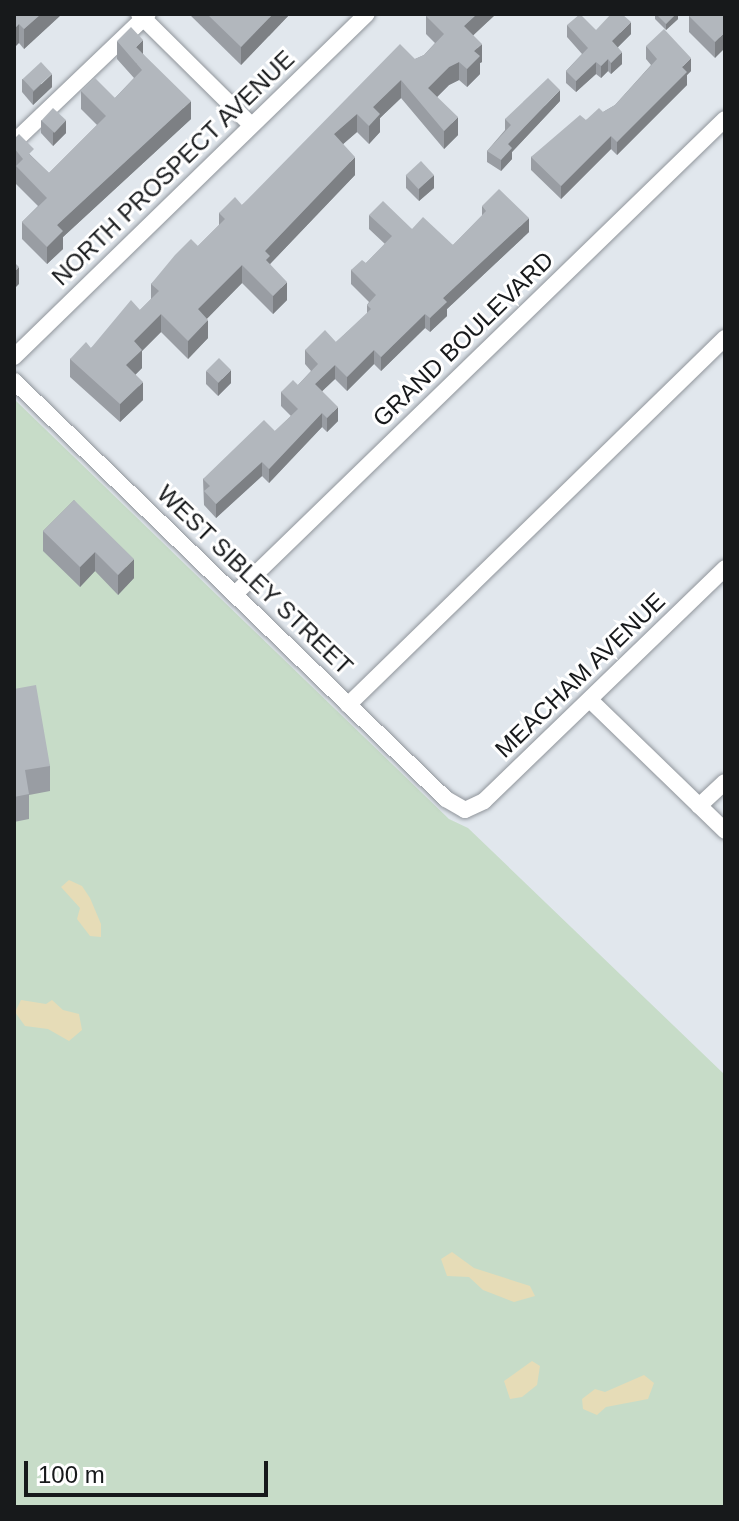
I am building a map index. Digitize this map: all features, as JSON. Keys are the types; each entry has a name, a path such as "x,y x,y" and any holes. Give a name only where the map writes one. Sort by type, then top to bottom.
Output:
{"street":[{"name":"NORTH PROSPECT AVENUE","path":"14,357 367,14"},
{"path":"14,142 143,15 251,125"},
{"name":"GRAND BOULEVARD","path":"235,594 725,119"},
{"path":"348,705 725,338"},
{"name":"WEST SIBLEY STREET","path":"14,381 446,799 465,810"},
{"name":"MEACHAM AVENUE","path":"465,810 484,801 725,568"},
{"path":"590,700 725,831"},
{"path":"699,806 725,782"}],"green space":[{"path":"14,399 449,819 468,828 725,1075 725,1507 14,1507"}],"sand":[{"path":"69,880 82,886 90,898 101,924 101,937 90,936 77,919 80,908 61,887"},
{"path":"21,1000 46,1004 52,1000 63,1010 79,1014 82,1030 69,1041 48,1029 25,1026 15,1012"},
{"path":"452,1252 474,1268 530,1286 535,1296 514,1302 483,1290 469,1277 447,1276 441,1259"},
{"path":"532,1361 540,1366 537,1385 522,1397 510,1399 504,1381"},
{"path":"644,1375 654,1383 648,1399 606,1407 597,1415 583,1409 582,1399 595,1389 605,1392"}],"building":[{"path":"14,14 41,14 24,29 19,24 14,29"},
{"path":"207,14 273,14 241,47"},
{"path":"427,14 477,14 464,26 482,44 474,51 480,56 467,69 459,62 449,67 428,88 458,117 444,131 401,80 373,107 380,114 369,126 357,114 334,134 355,157 265,251 270,256 266,260 287,282 273,296 242,265 198,309 208,320 188,341 161,314 134,341 142,350 126,365 143,382 120,404 70,359 86,342 91,348 131,300 140,310 159,291 151,284 175,255 191,239 198,246 225,219 219,213 235,197 242,205 400,44 415,59 424,55 444,34"},
{"path":"580,14 596,30 611,14 622,14 631,22 612,41 622,52 611,63 608,59 601,66 596,62 576,81 566,71 588,48 567,25"},
{"path":"656,14 676,14 666,24"},
{"path":"690,14 725,14 725,32 715,42"},
{"path":"131,27 143,40 136,47 191,101 57,225 63,231 47,247 22,222 47,198 16,166 23,159 14,148 14,139 19,134 34,149 29,154 49,173 106,116 81,91 95,78 115,98 142,70 117,41"},
{"path":"664,29 691,58 682,67 687,72 617,142 611,136 561,186 531,157 580,115 586,120 599,108 603,112 615,105 657,59 646,46"},
{"path":"41,62 52,74 34,91 23,79"},
{"path":"548,78 560,90 508,144 512,148 501,160 487,151 511,125 505,119"},
{"path":"53,108 66,120 55,133 41,120"},
{"path":"421,161 434,175 419,189 406,175"},
{"path":"499,189 529,218 443,298 447,302 430,318 425,314 381,357 374,350 347,377 335,365 315,384 338,407 327,418 322,413 269,469 262,462 216,504 204,491 210,486 203,479 264,420 275,431 298,409 281,392 293,380 298,385 318,364 305,350 325,330 336,342 371,309 367,305 376,295 351,270 362,260 366,263 392,236 369,215 383,201 412,229 423,217 453,245 486,211 482,206"},
{"path":"219,358 231,370 218,383 206,371"},
{"path":"74,500 134,559 118,575 95,552 80,567 43,531"},
{"path":"36,685 50,766 25,770 29,794 14,797 14,689"}]}
